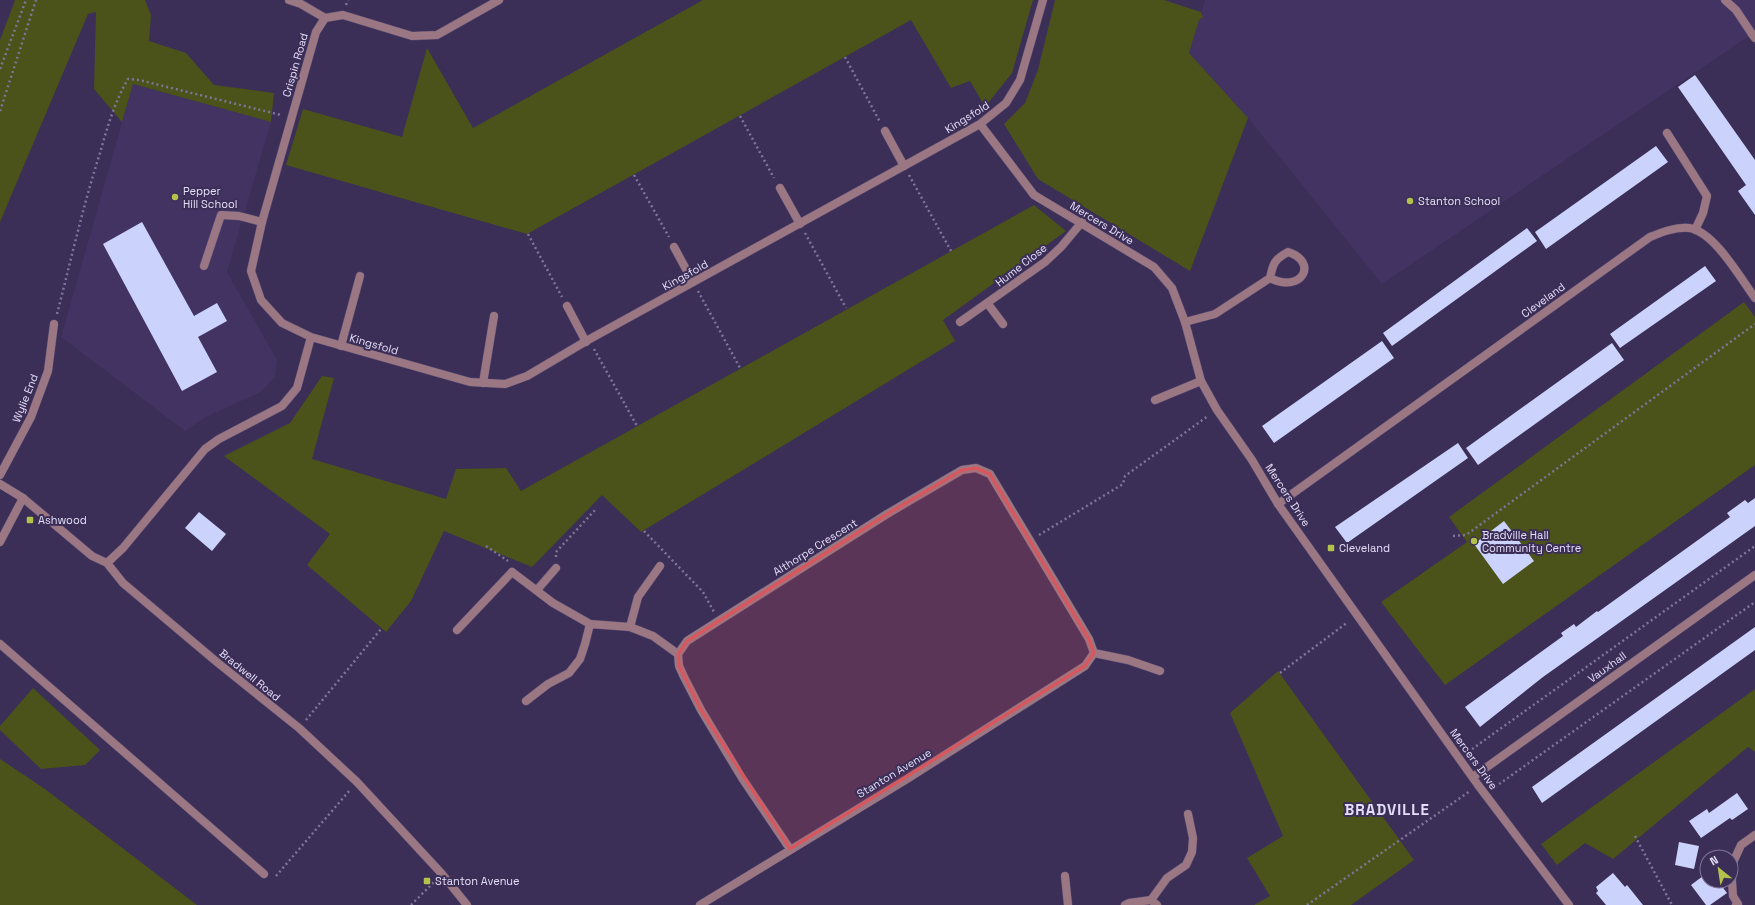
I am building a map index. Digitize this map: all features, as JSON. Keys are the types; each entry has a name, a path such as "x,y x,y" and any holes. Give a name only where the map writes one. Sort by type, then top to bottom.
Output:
{"street":[{"path":"289,0 301,4 325,18 343,15 412,36 437,35 499,0"},
{"name":"Kingsfold","path":"260,300 282,323 311,337 341,346 470,382 505,384 527,376 693,282 980,124 1006,103 1020,80 1043,0"},
{"path":"1725,0 1736,10 1754,36"},
{"name":"Crispin Road","path":"260,300 251,271 262,222 316,32 325,18"},
{"name":"Mercers Drive","path":"980,124 1034,195 1082,222 1154,267 1172,288 1185,322 1201,381 1216,410 1252,460 1278,504 1478,785 1569,905"},
{"path":"885,130 904,166"},
{"path":"1667,133 1707,196 1703,213 1695,230 1701,232 1715,243 1755,298"},
{"path":"780,188 800,224"},
{"path":"204,266 221,214 239,216 262,222"},
{"name":"Hume Close","path":"960,322 988,304 1045,262 1061,247 1082,222"},
{"name":"Cleveland","path":"1278,504 1650,237 1670,230 1689,228 1695,230"},
{"path":"674,246 693,282"},
{"path":"1185,322 1215,314 1270,278 1272,268 1277,258 1288,252 1297,255 1302,261 1305,269 1301,278 1290,284 1280,283 1270,278"},
{"path":"341,346 360,276"},
{"path":"988,304 1003,324"},
{"path":"567,306 587,341"},
{"path":"483,383 494,316"},
{"name":"Wylie End","path":"0,475 31,418 48,371 54,324"},
{"path":"108,563 123,548 205,449 219,439 282,406 297,388 311,337"},
{"path":"1155,400 1201,381"},
{"name":"Althorpe Crescent","path":"678,654 687,641 887,514 962,470 976,468 990,474 1089,639 1094,653"},
{"name":"Bradwell Road","path":"0,484 23,498 92,556 108,563 123,583 218,664 299,728 357,782 442,874 467,905"},
{"path":"0,542 23,498"},
{"path":"630,626 638,597 660,566"},
{"path":"537,590 556,568"},
{"path":"457,630 512,572 552,603 590,624 630,626 653,636 678,654 679,666 701,710 742,778 790,849"},
{"name":"Vauxhall","path":"1473,777 1755,574"},
{"path":"526,701 548,684 569,673 580,659 590,624"},
{"path":"0,644 264,874"},
{"path":"1094,653 1128,660 1160,671"},
{"name":"Stanton Avenue","path":"700,905 907,779 1085,666 1094,653"},
{"path":"1125,905 1129,903 1154,902 1167,878 1186,865 1192,852 1194,838 1188,814"},
{"path":"1738,905 1733,896 1732,867 1741,845 1755,835"},
{"path":"1066,876 1068,905"}],"path":[{"path":"0,69 26,0"},
{"path":"0,111 36,0"},
{"path":"845,57 885,130"},
{"path":"54,324 69,268 77,230 92,178 108,126 122,89 128,79 139,80 291,118"},
{"path":"740,116 780,188"},
{"path":"904,166 951,251"},
{"path":"634,175 674,246"},
{"path":"800,224 846,308"},
{"path":"528,234 567,306"},
{"path":"693,282 740,368"},
{"path":"1453,536 1466,535 1755,324"},
{"path":"587,341 636,426"},
{"path":"1030,541 1123,484 1125,476 1216,410"},
{"path":"556,568 556,552 596,509"},
{"path":"644,531 703,592 719,621"},
{"path":"486,546 509,561 512,572"},
{"path":"1459,758 1755,546"},
{"path":"1485,794 1755,602"},
{"path":"1280,673 1358,615"},
{"path":"299,728 381,629"},
{"path":"264,874 276,876 357,782"},
{"path":"1307,905 1478,785"},
{"path":"1635,836 1672,905"},
{"path":"411,905 442,874"}],"highlighted area":[{"path":"976,468 990,474 1089,639 1094,653 1085,666 790,849 701,710 679,666 678,654 687,641 887,514 962,470"}],"shaded area":[{"name":"Stanton School","path":"1205,0 1755,0 1755,32 1382,284 1248,118 1189,53"},
{"name":"Pepper Hill School","path":"133,84 271,122 227,272 277,360 275,377 261,392 206,417 185,431 61,337"}],"green space":[{"path":"15,0 145,0 151,15 149,41 186,53 214,85 274,93 271,122 133,84 122,122 94,89 96,12 88,14 0,222 0,40"},
{"path":"703,0 1033,0 1012,73 985,107 970,81 951,88 911,20 527,234 286,165 303,109 402,137 427,48 473,128"},
{"path":"1055,0 1164,0 1201,12 1201,15 1204,16 1199,20 1189,53 1248,118 1190,271 1038,179 1004,124 1025,103 1038,70"},
{"path":"1034,205 1066,231 943,320 955,341 641,532 602,495 532,567 444,531 411,601 386,632 307,565 330,534 224,456 290,423 322,376 334,378 312,459 446,499 456,469 506,468 521,491"},
{"path":"1744,302 1755,317 1755,465 1445,685 1381,602 1467,542 1449,517"},
{"path":"1278,671 1414,860 1351,905 1254,905 1270,896 1247,858 1283,836 1230,713"},
{"path":"33,688 100,750 85,765 41,769 0,730 0,726"},
{"path":"1755,689 1755,752 1748,747 1613,859 1585,843 1557,865 1541,844"},
{"path":"0,759 45,789 197,905 0,905"}],"building":[{"path":"1695,75 1755,160 1755,215 1738,191 1746,185 1678,87"},
{"path":"1656,146 1668,162 1546,249 1535,232"},
{"path":"142,222 194,316 217,303 227,321 198,337 217,372 182,391 103,244"},
{"path":"1527,228 1537,241 1392,346 1383,333"},
{"path":"1705,266 1716,281 1620,348 1610,334"},
{"path":"1382,341 1394,358 1274,443 1262,426"},
{"path":"1612,343 1624,360 1478,465 1466,448"},
{"path":"1458,443 1468,458 1347,543 1335,527"},
{"path":"1755,498 1755,526 1543,677 1480,727 1465,707 1563,636 1561,633 1574,624 1576,627 1597,611 1598,612 1730,517 1727,513 1745,500 1748,503"},
{"path":"199,512 226,534 212,551 185,528"},
{"path":"1504,521 1534,561 1503,584 1474,544"},
{"path":"1755,627 1755,650 1542,803 1532,787"},
{"path":"1737,793 1748,809 1732,820 1730,818 1701,838 1689,821 1707,809 1709,813"},
{"path":"1679,842 1699,846 1694,869 1675,865"},
{"path":"1613,873 1625,887 1627,885 1643,905 1606,905 1596,893 1598,891 1596,887"},
{"path":"1699,879 1699,889 1724,889 1727,893 1710,905 1706,905 1691,885"}],"place":[{"name":"Pepper Hill School","path":"175,197"},
{"name":"Stanton School","path":"1410,201"},
{"name":"Ashwood","path":"30,520"},
{"name":"Bradville Hall Community Centre","path":"1474,541"},
{"name":"Cleveland","path":"1331,548"},
{"name":"Stanton Avenue","path":"427,881"}],"district":[{"name":"BRADVILLE","path":"1387,809"}]}
